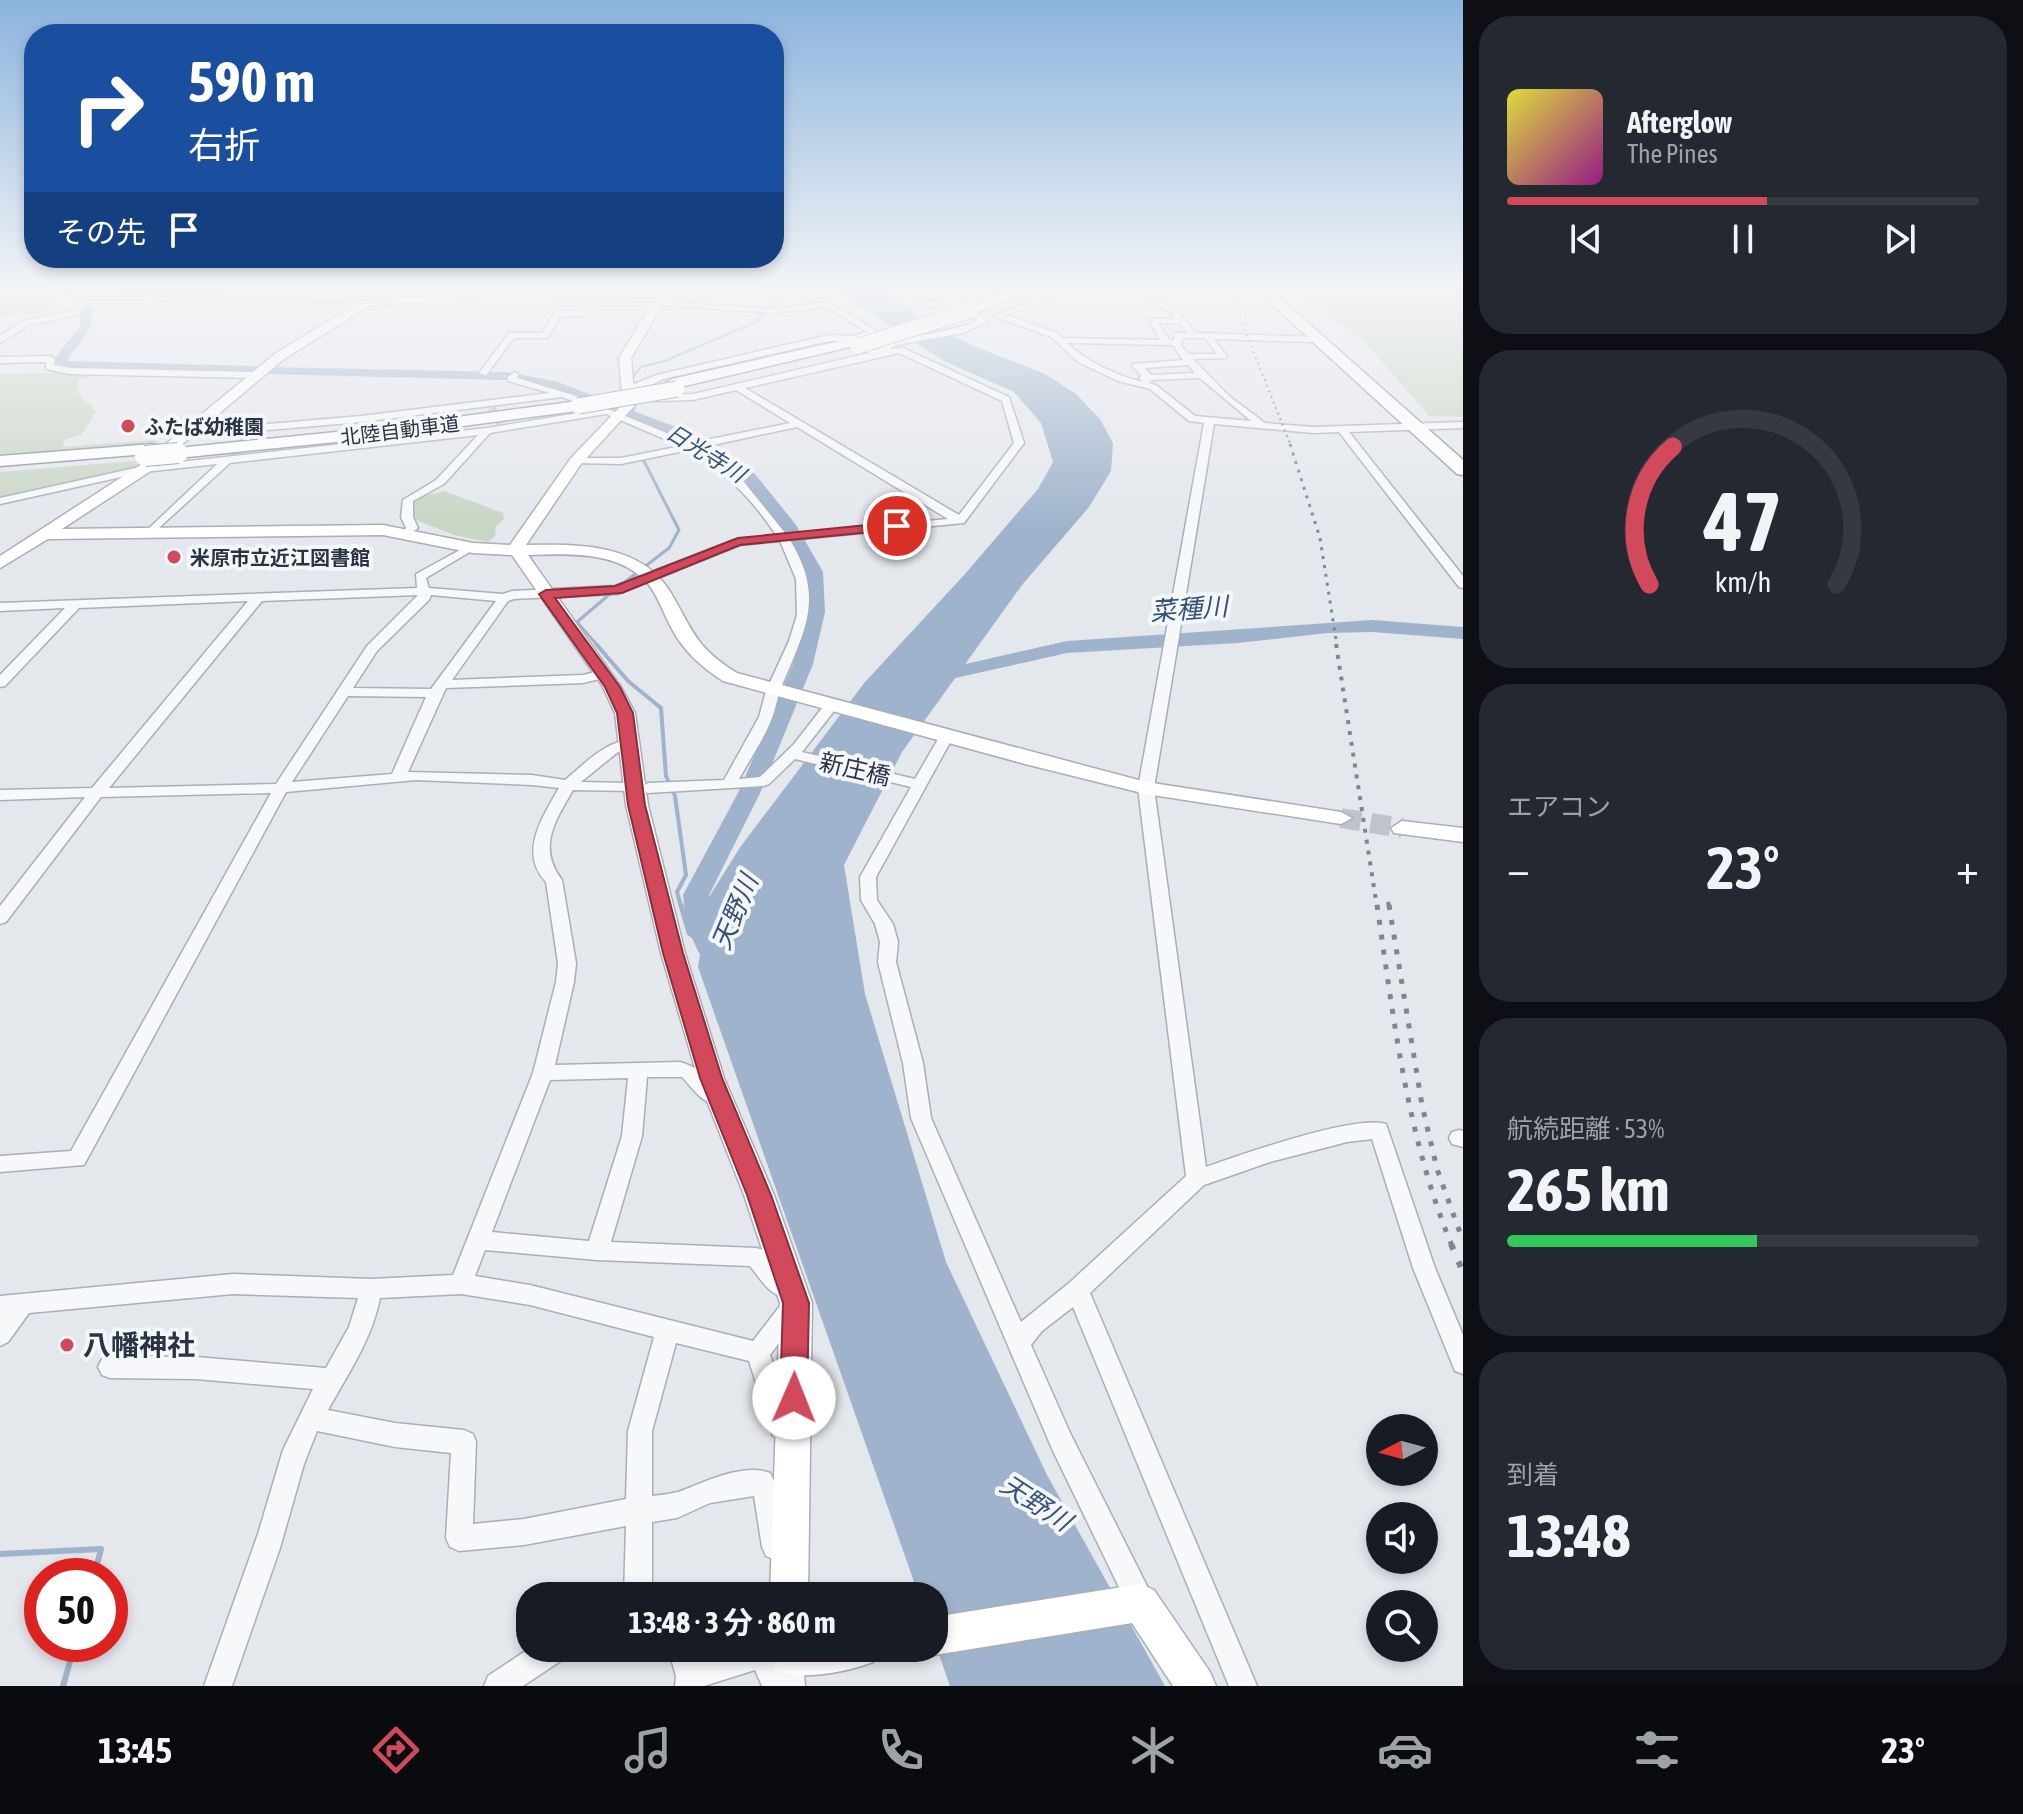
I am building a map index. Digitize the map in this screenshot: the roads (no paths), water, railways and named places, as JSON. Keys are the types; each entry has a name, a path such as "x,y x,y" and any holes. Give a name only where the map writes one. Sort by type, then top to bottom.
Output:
{"highway":[{"name":"北陸自動車道","path":"0,468 147,458 183,445 390,432 674,386 747,369"},
{"path":"1349,369 1463,470"},
{"name":"北陸自動車道","path":"0,461 147,458"}],"street":[{"path":"58,369 255,375"},
{"path":"183,445 263,369"},
{"path":"486,369 483,373 506,375 572,401"},
{"path":"622,406 623,369"},
{"path":"696,369 660,377 643,386 622,406 576,461 518,544 517,551 603,674 625,713 637,805 670,938 711,1078 759,1195 796,1303 792,1461 784,1582"},
{"path":"0,501 147,458 227,459 487,431 662,397 693,397 817,369"},
{"path":"0,607 425,591 504,598 617,590 648,575 738,542 960,521 1019,443 1006,399 940,369"},
{"path":"1099,369 1121,379 1151,382 1204,375"},
{"path":"1139,369 1192,419 1209,423 1342,430 1463,425"},
{"path":"1196,369 1242,411 1263,425"},
{"path":"739,388 960,521"},
{"path":"183,445 254,431 489,406 572,401 622,406 696,448 720,463 755,496 797,560 804,588 801,625 778,692 733,784"},
{"path":"1197,1179 1146,788 1209,423"},
{"path":"576,461 612,462 696,448 799,424"},
{"path":"1342,430 1463,584"},
{"path":"409,532 412,528 407,517 408,500 440,482 487,431"},
{"path":"0,563 47,534 147,458"},
{"path":"149,534 227,459"},
{"path":"47,534 409,532 469,548 598,554 634,565 648,575 660,588 684,635 709,664 730,677 1146,788 1341,818"},
{"path":"0,1164 77,1159 281,788 372,649 425,597 420,577 469,548"},
{"path":"0,918 97,792 259,596"},
{"path":"398,778 439,688 504,598"},
{"path":"0,683 76,604"},
{"path":"346,692 583,679 603,674"},
{"path":"648,788 764,781 831,706"},
{"path":"941,735 919,784 868,877 869,900 884,924 889,942 887,962 913,1063 921,1118 1020,1342 1128,1605 1196,1686"},
{"path":"461,1284 543,1073 567,963 554,880 546,872 542,854 543,829 568,785 613,749 631,744"},
{"name":"新庄橋","path":"790,754 919,784"},
{"path":"0,795 281,788 398,778 532,780 627,788"},
{"path":"1402,828 1463,835"},
{"path":"543,1073 680,1069 689,1072 722,1103"},
{"path":"597,1251 632,1136 638,1070"},
{"path":"1020,1342 1034,1324 1077,1290 1197,1179 1268,1154 1347,1134 1379,1130 1424,1268 1463,1363"},
{"path":"478,1240 597,1251 756,1257 796,1303"},
{"path":"0,1335 11,1305 233,1284 371,1289 461,1284 530,1295 758,1353"},
{"path":"218,1686 232,1638 270,1538 300,1438 343,1364 369,1307 371,1289"},
{"path":"1077,1290 1243,1686"},
{"path":"758,1353 796,1303"},
{"path":"638,1582 640,1431 668,1330"},
{"path":"758,1353 792,1461"},
{"path":"110,1367 196,1368 332,1380"},
{"path":"311,1418 395,1435 464,1442 459,1538 524,1532 582,1519 677,1505 708,1491 761,1482 768,1495 782,1582"},
{"path":"948,1634 1128,1605"},
{"path":"498,1686 534,1662"},
{"path":"690,1681 778,1663"}],"water":[{"name":"天野川","path":"961,369 1031,369 1076,394 1100,419 1113,443 1111,471 1089,507 1022,585 902,752 844,865 865,994 946,1262 1047,1475 1165,1686 950,1686 942,1662 948,1662 948,1582 914,1582 698,967 709,897 741,846 865,682 1038,489 1053,462 1041,423 1014,392"}],"waterway":[{"name":"日光寺川","path":"203,369 254,370"},
{"path":"635,387 632,378 640,369"},
{"name":"日光寺川","path":"267,371 505,376 550,384 689,437 749,477 790,529 814,572 816,612 803,664 750,791 696,895 700,927 708,947 726,955"},
{"name":"日光寺川","path":"629,420 636,404"},
{"path":"621,585 669,548 679,530 642,457"},
{"path":"598,646 577,622 611,593"},
{"name":"菜種川","path":"933,677 1067,647 1238,637 1328,627 1372,626 1463,633"},
{"path":"596,644 628,681 661,708 666,776 675,796 686,875 677,892 681,907"},
{"name":"天野川","path":"681,905 689,933 706,945"},
{"path":"0,1554 101,1549 99,1558"},
{"path":"63,1686 70,1662"}],"tunnel":[{"path":"491,408 501,423"},
{"path":"230,456 252,434"},
{"path":"1341,818 1402,828"}],"railway":[{"path":"1260,369 1291,446"},
{"path":"1290,444 1320,538 1337,646"},
{"path":"1336,644 1377,907"},
{"path":"1388,902 1389,907"},
{"path":"1377,905 1396,1035 1413,1121 1452,1246"},
{"path":"1389,905 1422,1105 1437,1169 1463,1241"},
{"path":"1451,1244 1463,1272"}],"place":[{"name":"ふたば幼稚園","path":"128,426"},
{"name":"米原市立近江図書館","path":"174,557"},
{"name":"八幡神社","path":"67,1345"}]}
